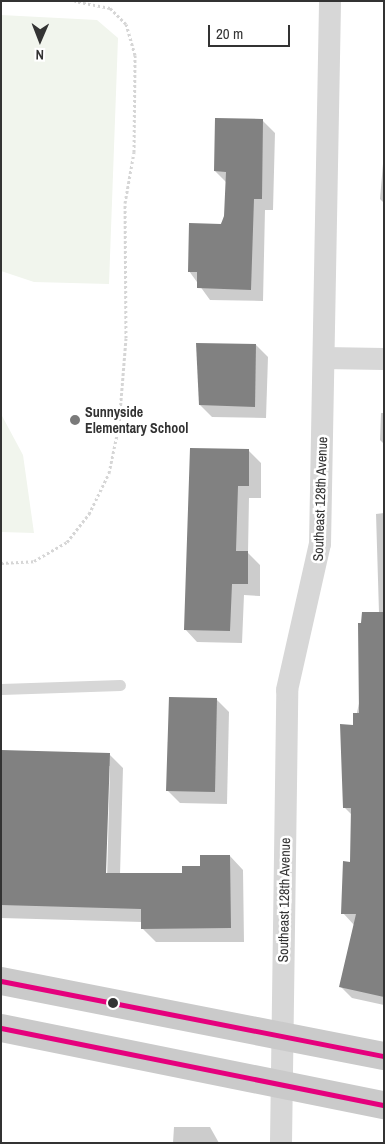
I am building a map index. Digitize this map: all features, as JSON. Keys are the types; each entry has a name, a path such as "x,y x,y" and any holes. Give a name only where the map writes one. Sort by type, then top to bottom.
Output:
{"main road":[{"path":"1,981 384,1056"},
{"path":"1,1028 384,1105"}],"street":[{"name":"Southeast 128th Avenue","path":"281,1143 287,690 320,544 330,1"},
{"path":"324,358 384,359"}],"lane":[{"path":"1,689 120,685"}],"path":[{"path":"1,563 34,561 67,542 89,514 109,472 120,425 126,338 125,203 134,152 135,55 126,24 110,8 75,1"}],"shaded area":[{"path":"1,15 97,20 118,38 109,284 34,282 1,271"},
{"path":"1,414 23,455 34,533 1,532"}],"building":[{"path":"215,118 263,119 262,199 254,199 251,290 197,288 197,272 188,272 189,223 221,224 224,216 226,172 214,171"},
{"path":"196,343 256,344 255,407 199,405"},
{"path":"190,448 249,449 249,486 238,486 236,551 248,551 248,584 232,584 230,631 184,630"},
{"path":"362,612 384,612 384,997 339,987 356,914 341,914 343,861 350,862 351,808 343,808 340,724 353,725 353,713 359,713 358,623 361,623"},
{"path":"169,697 217,698 215,792 166,791"},
{"path":"1,750 110,753 106,873 182,873 182,866 200,866 200,855 230,855 231,928 141,929 141,909 1,905"}],"transit line":[{"path":"1,981 384,1056"},
{"path":"1,1028 384,1105"}],"place":[{"name":"Sunnyside Elementary School","path":"75,420"}]}
